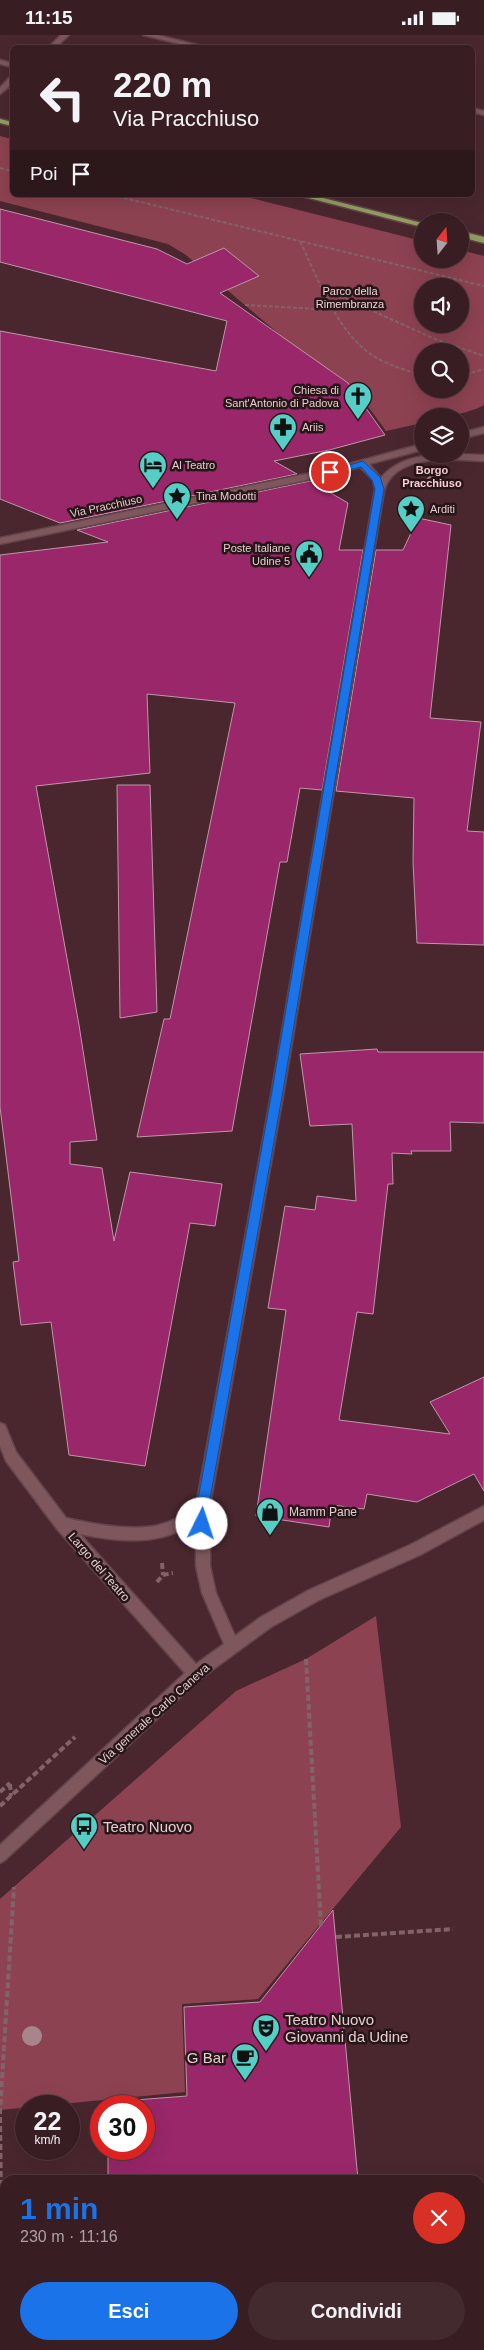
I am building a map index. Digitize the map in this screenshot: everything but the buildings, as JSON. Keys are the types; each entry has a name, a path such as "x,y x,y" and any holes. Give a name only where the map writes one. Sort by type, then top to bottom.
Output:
{"main road":[{"path":"309,197 414,223"},
{"path":"469,236 484,240"}],"street":[{"path":"54,45 65,35"},
{"path":"147,35 192,45"},
{"path":"0,92 10,81"},
{"path":"469,434 484,430"},
{"name":"Via Pracchiuso","path":"0,541 363,464 414,449"},
{"path":"232,1647 209,1593 203,1566 203,1505 278,1091 380,489 392,471 403,465 430,459 484,459"},
{"path":"363,464 376,479 380,489"},
{"path":"0,1429 11,1456 62,1524"},
{"name":"Largo del Teatro","path":"62,1524 106,1534 140,1533 177,1525 203,1505"},
{"name":"Via generale Carlo Caneva","path":"0,1855 195,1674 266,1622 314,1595 415,1551 484,1513"},
{"name":"Largo del Teatro","path":"62,1524 195,1674"}],"path":[{"path":"120,197 484,286"},
{"path":"300,241 323,289 361,347 395,368 414,373"},
{"path":"323,289 427,336 484,356"},
{"path":"245,305 336,310"},
{"path":"469,374 484,369"},
{"path":"306,1659 321,1925"},
{"path":"0,1792 10,1783 11,1796 0,1806"},
{"path":"1,2175 0,2112 14,1887"},
{"path":"336,1937 453,1929"}],"green space":[{"name":"Parco della Rimembranza","path":"0,136 10,138 10,197 247,197 414,239 414,268 469,268 469,252 484,256 484,405 469,411 469,408 414,408 414,425 386,431 367,405 364,406 186,255 168,244 0,201"},
{"path":"376,1616 401,1827 258,1999 182,2004 185,2092 154,2095 90,2095 90,2101 80,2102 80,2095 15,2095 15,2109 0,2110 0,1899 236,1691 306,1659"}],"place":[{"name":"Chiesa di Sant'Antonio di Padova","path":"358,420"},
{"name":"Ariis","path":"283,451"},
{"name":"Al Teatro","path":"153,489"},
{"name":"Tina Modotti","path":"177,520"},
{"name":"Arditi","path":"411,533"},
{"name":"Poste Italiane Udine 5","path":"309,578"},
{"name":"Mamm Pane","path":"270,1536"},
{"name":"Teatro Nuovo","path":"84,1850"},
{"name":"Teatro Nuovo Giovanni da Udine","path":"266,2052"},
{"name":"G Bar","path":"245,2081"}],"district":[{"name":"Borgo Pracchiuso","path":"432,476"}],"route":[{"path":"202,1524 203,1505 278,1091 371,532 380,489 376,479 363,464 330,472"}]}
